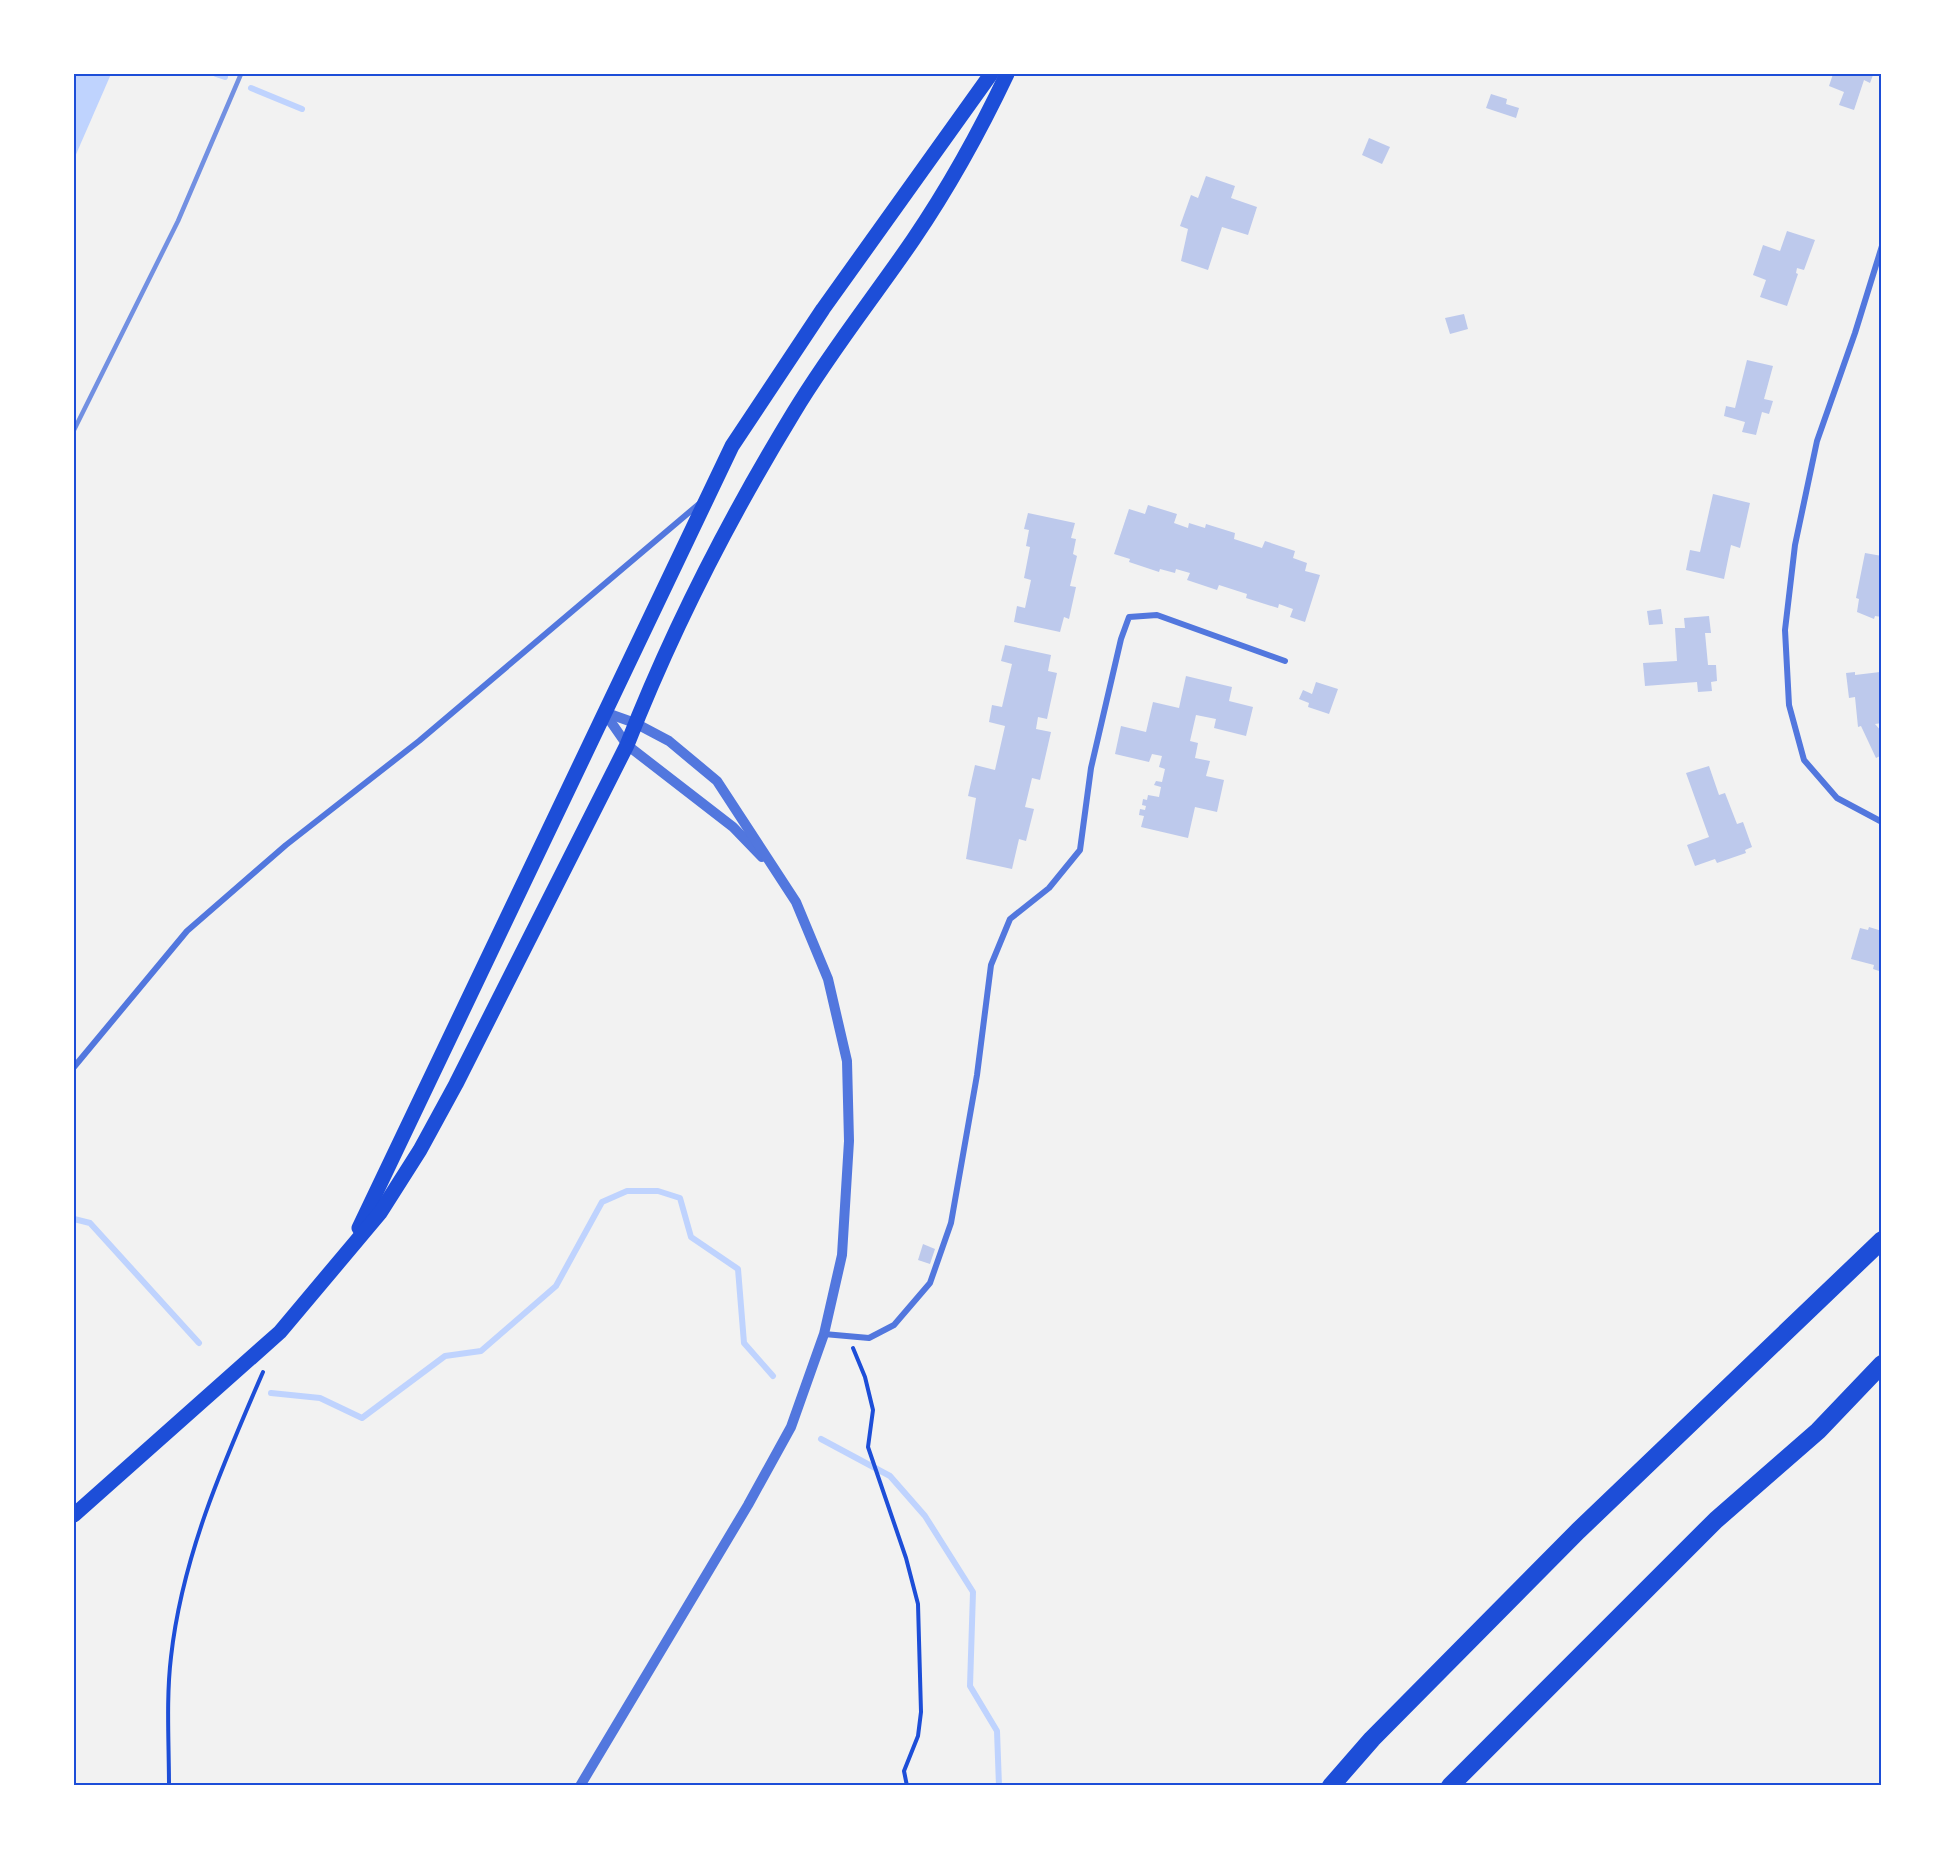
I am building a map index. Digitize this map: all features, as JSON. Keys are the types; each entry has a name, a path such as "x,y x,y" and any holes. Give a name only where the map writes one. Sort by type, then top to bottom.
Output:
{"highway":[{"path":"1331,1785 1372,1739 1578,1531 1881,1240"},
{"path":"1450,1785 1716,1520 1818,1431 1881,1364"}],"main road":[{"path":"345,1256 410,1126 604,712 732,446 773,380 991,74"},
{"path":"74,1515 264,1348 380,1213 425,1141 627,745 701,580 762,466 817,376 904,253 946,187 1007,74"}],"street":[{"path":"1881,246 1855,333 1817,441 1795,545 1785,630 1789,705 1804,760 1837,798 1881,822"},
{"path":"74,1067 187,931 286,845 418,741 707,498"},
{"path":"824,1334 849,1339 869,1338 894,1325 930,1283 951,1223 977,1075 991,965 1010,919 1049,888 1080,850 1091,768 1121,639 1129,617 1157,615 1285,662"},
{"path":"579,1785 742,1515 791,1427 824,1334 842,1256 849,1141 847,1061 828,979 800,912 782,878 717,781 669,741 635,723 604,712"},
{"path":"604,712 627,745 733,827 782,878"}],"path":[{"path":"849,1339 865,1377 873,1410 868,1447 906,1558 918,1604 921,1712 918,1736 904,1771 907,1785"},
{"path":"169,1785 170,1660 177,1618 196,1537 226,1457 267,1363"}],"water":[{"path":"74,74 111,74 74,159"}],"building":[{"path":"1833,74 1873,75 1870,83 1864,80 1854,110 1839,105 1844,92 1829,86"},
{"path":"1491,94 1507,99 1506,104 1519,108 1516,118 1486,108"},
{"path":"1369,138 1390,147 1382,164 1362,155"},
{"path":"1206,176 1235,186 1231,198 1257,207 1248,235 1222,227 1208,270 1181,261 1188,229 1180,226 1191,195 1198,198"},
{"path":"1787,231 1815,240 1804,270 1797,268 1796,273 1798,274 1787,306 1760,297 1766,280 1753,275 1763,245 1780,251"},
{"path":"1464,314 1468,329 1450,334 1445,318"},
{"path":"1747,360 1773,366 1764,399 1773,401 1769,414 1762,412 1756,435 1742,432 1745,422 1724,416 1726,406 1735,408"},
{"path":"1713,494 1750,503 1740,548 1731,545 1724,579 1686,570 1690,550 1700,552"},
{"path":"1148,505 1177,514 1174,523 1188,528 1189,523 1205,528 1206,524 1235,533 1234,539 1262,548 1265,541 1295,551 1293,558 1307,563 1305,571 1320,575 1305,622 1290,617 1293,609 1279,604 1278,608 1246,598 1247,594 1219,585 1217,590 1187,580 1190,573 1176,569 1175,573 1160,569 1159,572 1129,562 1130,559 1114,554 1129,509 1145,514"},
{"path":"1028,513 1075,523 1071,538 1076,539 1073,554 1077,556 1070,586 1076,587 1069,619 1064,617 1060,632 1014,622 1017,606 1025,608 1031,580 1024,578 1030,547 1026,546 1029,530 1024,529"},
{"path":"1865,553 1882,556 1882,617 1875,616 1874,619 1857,612 1859,599 1856,598"},
{"path":"1661,609 1663,624 1649,625 1647,611"},
{"path":"1709,616 1711,633 1705,633 1708,665 1716,665 1717,681 1711,682 1712,691 1698,692 1697,682 1645,686 1643,663 1677,661 1675,628 1685,628 1684,618"},
{"path":"1005,645 1051,655 1048,671 1057,673 1047,719 1038,717 1036,729 1051,732 1040,780 1032,778 1025,807 1034,809 1026,841 1019,839 1012,869 966,859 976,798 968,796 975,765 995,770 1005,726 989,722 992,705 1002,707 1012,664 1001,661"},
{"path":"1855,672 1855,675 1880,672 1882,723 1875,724 1882,732 1882,755 1876,758 1861,726 1858,727 1855,697 1849,698 1846,673"},
{"path":"1186,676 1232,687 1229,701 1253,707 1246,736 1214,728 1216,719 1196,715 1190,741 1198,743 1195,758 1210,761 1206,776 1224,780 1217,812 1195,807 1188,838 1141,827 1144,816 1139,815 1140,809 1145,810 1146,806 1142,805 1143,799 1147,800 1148,795 1159,797 1161,787 1154,785 1156,781 1162,782 1165,769 1159,767 1162,756 1152,754 1149,762 1115,754 1121,726 1146,732 1153,702 1179,708"},
{"path":"1316,682 1338,689 1329,714 1308,707 1309,703 1299,699 1303,690 1312,694"},
{"path":"1709,766 1719,795 1725,793 1737,824 1743,822 1752,847 1745,850 1746,853 1717,863 1715,859 1695,866 1687,845 1709,837 1686,773"},
{"path":"1869,927 1882,931 1882,972 1873,969 1874,965 1851,959 1860,928 1868,930"},
{"path":"923,1244 935,1249 930,1264 918,1260"}],"waterway":[{"path":"216,74 225,77"},
{"path":"251,88 302,109"},
{"path":"271,1393 320,1398 362,1418 445,1356 481,1351 556,1286 602,1202 627,1191 658,1191 680,1198 691,1237 738,1269 744,1343 773,1376"},
{"path":"74,1219 90,1223 199,1343"},
{"path":"821,1439 890,1476 925,1516 973,1592 970,1686 997,1731 999,1786"}],"railway":[{"path":"74,430 178,221 241,74"}]}
